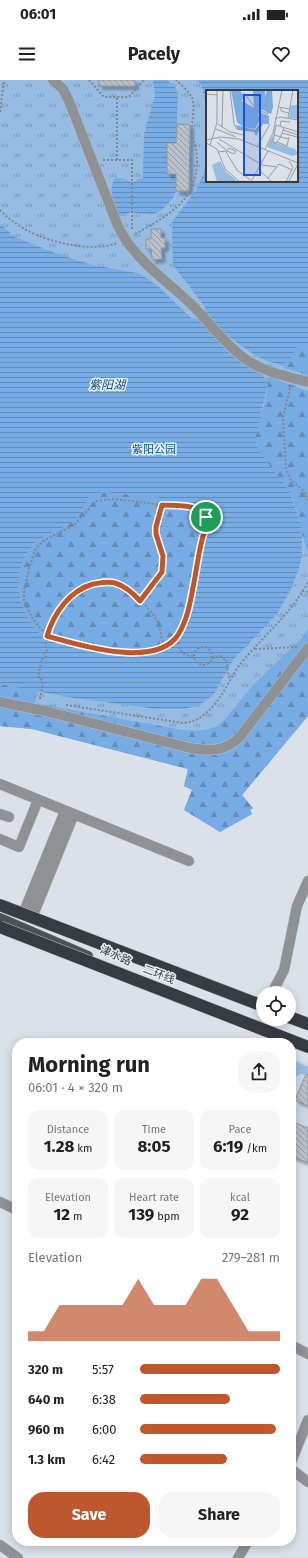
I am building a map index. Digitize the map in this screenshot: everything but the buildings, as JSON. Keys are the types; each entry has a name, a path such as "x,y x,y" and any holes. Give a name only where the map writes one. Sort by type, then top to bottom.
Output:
{"highway":[{"name":"二环线","path":"0,905 256,1005"},
{"name":"二环线","path":"0,927 285,1038"},
{"path":"296,1020 308,1024"},
{"name":"二环线","path":"296,1042 308,1047"}],"main road":[{"name":"津水路","path":"0,899 256,1005"},
{"name":"津水路","path":"0,918 276,1038"},
{"path":"296,1023 308,1028"},
{"name":"津水路","path":"296,1046 308,1051"}],"street":[{"path":"53,80 63,90 69,101 91,160 124,240 142,260 202,315 244,357 256,365 308,382"},
{"path":"0,702 45,711 190,748 208,750 221,749 231,745 239,738 305,647"},
{"path":"0,784 189,861"},
{"path":"0,839 19,847 38,800"},
{"path":"29,911 70,812"},
{"path":"276,986 284,970 297,906 308,881"},
{"path":"0,1202 12,1208"},
{"path":"296,1348 308,1354"},
{"path":"296,1450 308,1420"},
{"path":"296,1473 308,1482"},
{"path":"0,1545 18,1558"},
{"path":"238,1558 245,1546"}],"path":[{"path":"0,112 4,80"},
{"path":"89,80 104,97 129,97 144,80"},
{"path":"91,160 132,160 132,236 171,213 190,192 195,180 197,158 192,133 193,100 188,92 176,80"},
{"path":"117,97 117,160"},
{"path":"0,210 14,223 25,229 40,236 64,243 85,247 100,247 124,240"},
{"path":"292,378 283,418 286,469 291,480 305,493 308,500"},
{"path":"114,500 162,505 199,509 205,514 207,520 189,612 177,638 153,652 130,653 47,637 32,618 26,606 24,597 24,590 29,569 35,550 40,544 74,525 96,501 114,500"},
{"path":"140,601 162,572 163,556 156,534 156,527 162,505"},
{"path":"42,692 43,683 40,682 41,678 38,677 42,659 46,657 44,653 47,651 45,646 54,618 77,591 88,586 103,582 114,583 125,588 140,601 158,623 162,641 165,646"},
{"path":"62,704 183,723 196,721 209,711 216,703 242,662 281,621 308,582"},
{"path":"302,591 308,592"},
{"path":"177,638 182,654 186,656 195,656"},
{"path":"212,658 210,650 204,647 197,650 195,656 196,661 201,664 209,663 212,658 218,656 223,657 227,661 230,680"},
{"path":"254,649 305,647"}],"shaded area":[{"path":"296,1059 308,1064 308,1164 296,1159"}],"green space":[{"name":"紫阳公园","path":"0,80 308,80 308,716 242,795 253,808 250,810 252,814 220,832 184,810 192,790 184,786 188,769 32,729 0,726"},
{"path":"308,344 308,375 290,370 276,363 282,363 298,346"},
{"path":"270,377 308,391 308,555 293,498 285,485 261,456 256,443 257,427 267,392 265,378"},
{"path":"105,492 189,501 200,505 210,515 210,526 204,545 196,596 189,621 175,642 159,653 148,656 127,655 64,644 52,640 44,637 37,631 22,605 19,575 26,555 39,541 70,523 78,516 90,495"},
{"path":"308,629 308,716 242,795 253,808 250,810 252,814 220,832 184,810 192,790 184,786 188,769 32,729 0,726 0,684 37,691 35,703 182,730 212,728 221,724 253,685 305,635"},
{"path":"296,1061 308,1067 308,1075 301,1074 296,1076"}],"water":[{"path":"153,80 167,80 175,87 178,94 176,143 167,174 176,174 176,191 173,198 163,209 152,215 130,212 126,216 118,216 114,207 112,192 115,178 134,182 143,178 144,134 155,95"},
{"name":"紫阳湖","path":"198,80 308,80 308,344 298,346 288,361 273,363 256,356 227,335 221,341 240,361 262,375 268,383 256,436 256,445 289,490 293,501 301,525 302,555 299,568 291,589 277,614 233,660 214,694 202,703 193,707 182,709 157,709 67,697 0,684 0,224 15,237 55,253 93,265 137,273 158,286 191,318 198,319 205,312 205,307 173,265 172,222 197,189 204,172 206,162 206,182 298,182 298,90 206,90 206,104 203,91","holes":["105,492 189,501 199,505 209,512 211,522 210,528 202,555 193,608 183,632 172,645 162,651 148,656 95,651 64,644 44,637 31,623 22,605 19,585 21,566 26,555 32,546 39,540 62,528 78,516 90,495"]}],"route":[{"path":"162,505 199,509 205,514 206,517 207,522 202,538 189,612 177,636 169,644 153,652 135,653 77,644 47,636 54,618 68,599 77,591 88,586 103,582 114,583 125,588 140,601 158,579 164,564 156,534 156,524 162,505"}]}
